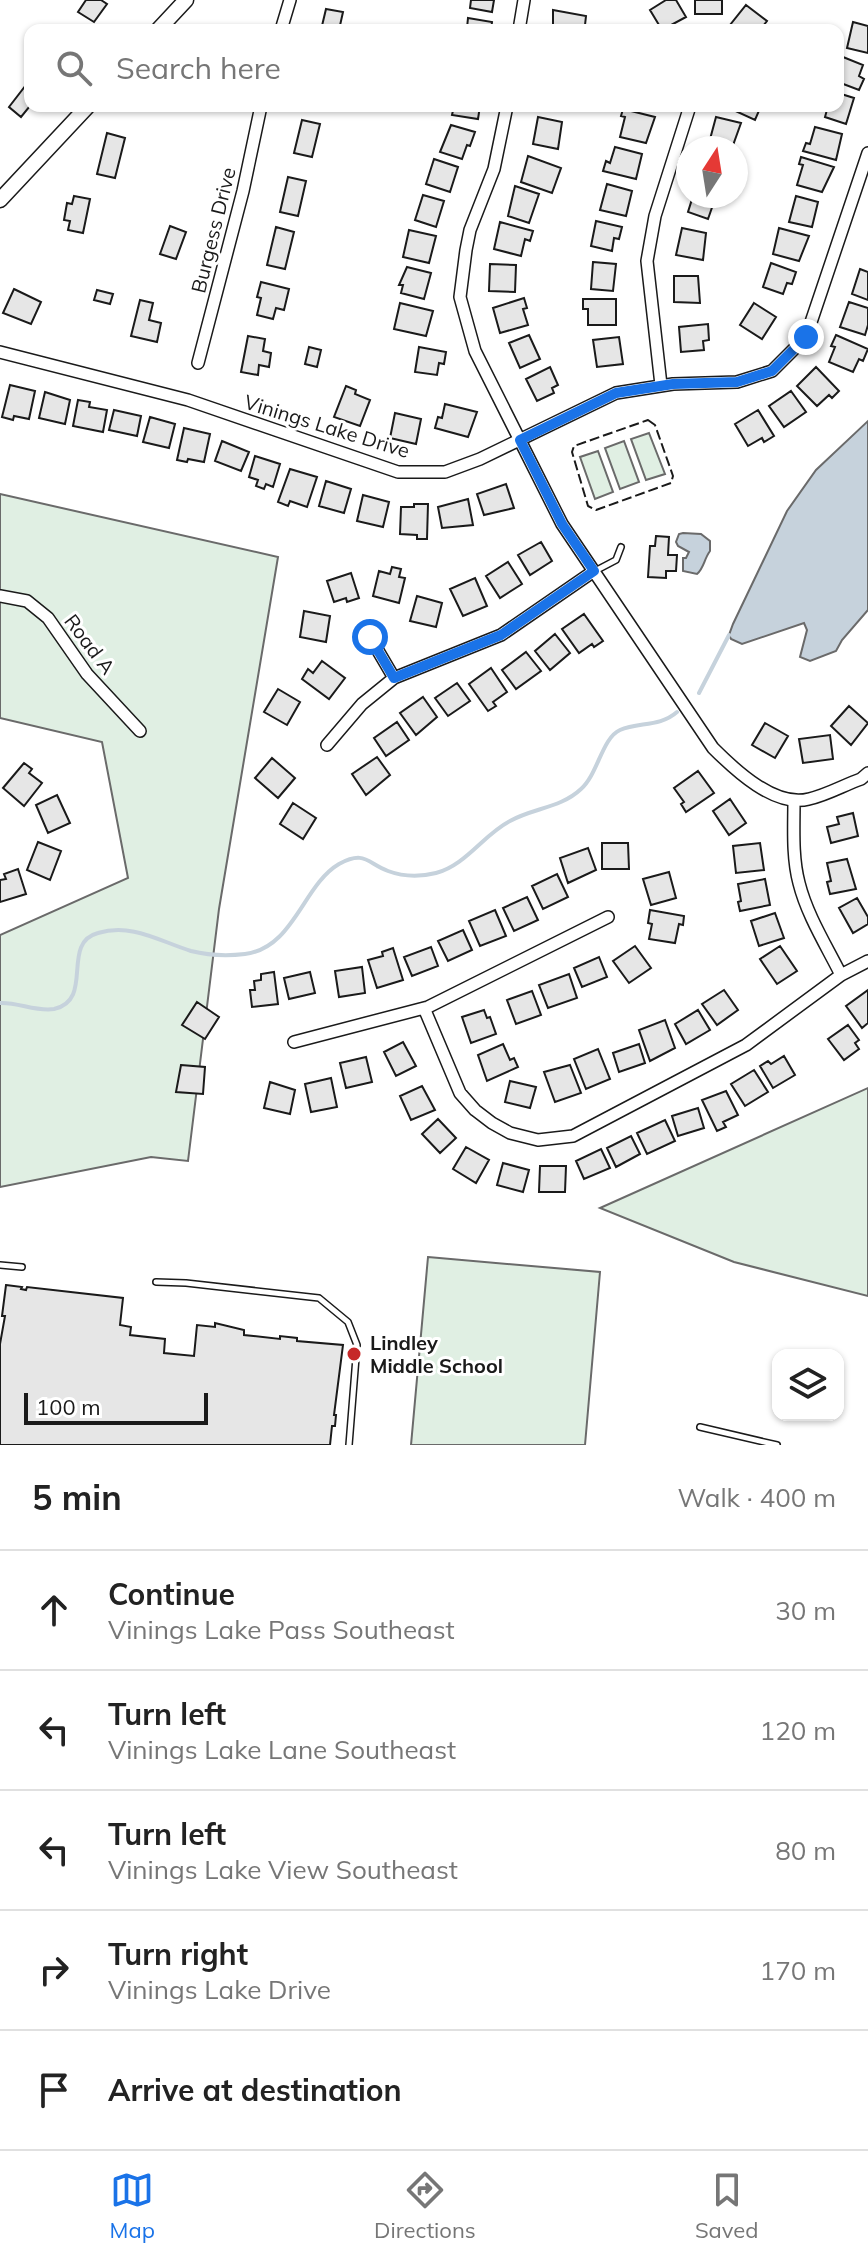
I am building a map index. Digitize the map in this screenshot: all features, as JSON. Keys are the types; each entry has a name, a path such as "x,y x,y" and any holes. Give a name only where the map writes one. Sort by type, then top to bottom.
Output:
{"street":[{"path":"164,24 186,0"},
{"path":"283,24 290,0"},
{"path":"520,24 524,0"},
{"path":"2,196 82,112"},
{"name":"Burgess Drive","path":"198,363 243,191 260,112"},
{"path":"506,112 494,169 470,230 460,297 475,351 562,524 713,748 742,777 783,798 794,800 808,799 861,779 868,773"},
{"path":"661,385 647,261 655,216 688,112"},
{"name":"Vinings Lake Drive","path":"0,352 188,400 398,472 445,472 520,440 616,393 661,385 737,382 772,371 806,337 868,153"},
{"path":"327,745 362,704 394,678 501,635 594,571"},
{"name":"Road A","path":"0,596 27,601 48,618 87,674 140,731"},
{"path":"370,637 394,678"},
{"path":"794,800 793,832 798,881 810,916 841,975"},
{"path":"294,1042 424,1008 608,917"},
{"path":"424,1008 460,1093 492,1123 510,1133 538,1140 573,1136 746,1045 841,975 868,961"}],"lane":[{"path":"594,571 616,560 621,547"},
{"path":"0,1265 22,1267"},
{"path":"156,1282 319,1298 348,1322 357,1345 349,1445"},
{"path":"700,1427 777,1445"}],"green space":[{"path":"649,433 665,474 646,480 631,439"},
{"path":"624,441 639,482 620,489 605,448"},
{"path":"598,451 613,492 595,499 580,457"},
{"path":"0,494 278,557 219,909 188,1161 151,1157 0,1187 0,935 128,878 102,742 0,718"},
{"path":"868,1088 868,1296 734,1262 600,1208"},
{"path":"428,1257 600,1272 585,1445 411,1445"}],"shaded area":[{"path":"868,421 868,610 836,651 810,661 800,657 807,630 804,623 742,644 731,639 729,635 733,624 787,511 816,470"},
{"path":"679,534 701,534 710,541 710,551 697,574 683,571 683,558 689,552 676,542"}],"building":[{"path":"86,0 101,0 107,4 94,22 78,12"},
{"path":"471,0 494,0 492,12 470,8"},
{"path":"666,0 676,0 686,17 673,24 658,24 650,10"},
{"path":"695,0 722,0 722,14 695,14"},
{"path":"746,5 767,21 765,24 731,24"},
{"path":"326,9 343,12 340,24 322,24"},
{"path":"553,10 586,16 585,24 553,24"},
{"path":"468,18 492,22 492,24 467,24"},
{"path":"853,22 868,26 868,53 847,48"},
{"path":"844,57 863,65 859,76 864,79 859,90 844,84"},
{"path":"24,88 25,112 21,117 9,107"},
{"path":"844,95 854,98 846,124 825,117 826,112 844,112"},
{"path":"453,112 479,112 478,119 452,115"},
{"path":"622,112 635,112 655,117 646,143 620,137 625,117 621,116"},
{"path":"738,112 758,112 755,120"},
{"path":"538,117 562,122 558,149 533,144"},
{"path":"716,117 741,123 736,136 711,136"},
{"path":"302,120 320,124 312,157 294,153"},
{"path":"451,125 475,132 462,159 440,152"},
{"path":"815,127 842,134 836,160 803,151 806,143 810,144"},
{"path":"107,133 125,138 115,178 97,174"},
{"path":"615,147 642,154 636,179 603,171 606,161 610,163"},
{"path":"528,156 561,168 552,193 521,182"},
{"path":"801,157 834,167 822,192 797,185 803,165 799,164"},
{"path":"434,159 458,167 450,192 426,184"},
{"path":"288,177 306,181 298,216 280,212"},
{"path":"607,184 632,191 626,216 600,210"},
{"path":"515,186 539,194 529,223 508,216"},
{"path":"423,195 444,201 436,227 415,220"},
{"path":"74,196 90,199 83,233 68,230 70,221 64,220 67,203 72,204"},
{"path":"796,196 818,202 812,227 789,222"},
{"path":"689,208 712,208 708,219 688,212"},
{"path":"596,221 622,227 619,239 614,238 612,251 591,246"},
{"path":"500,222 533,231 530,241 525,239 521,256 494,249"},
{"path":"170,226 186,232 176,259 160,254"},
{"path":"276,227 294,232 285,269 267,265"},
{"path":"682,228 706,233 703,260 676,255"},
{"path":"779,228 809,236 799,261 773,254"},
{"path":"409,230 436,236 429,263 403,257"},
{"path":"593,262 616,264 613,291 591,289"},
{"path":"771,263 796,272 792,284 787,283 783,294 763,287"},
{"path":"490,264 516,265 515,292 489,291"},
{"path":"407,267 431,273 424,299 401,293 403,285 399,285"},
{"path":"860,269 868,272 868,300 852,294"},
{"path":"674,276 698,276 700,303 674,302"},
{"path":"261,282 289,289 284,310 276,308 273,319 257,315"},
{"path":"14,289 41,302 31,324 3,313"},
{"path":"97,290 113,294 110,304 94,300"},
{"path":"524,298 527,308 523,309 528,325 500,333 493,308"},
{"path":"583,299 616,299 616,325 588,325 588,309 583,309"},
{"path":"140,300 153,303 149,320 161,323 157,342 131,336"},
{"path":"849,302 868,308 865,335 840,327"},
{"path":"400,303 433,311 426,336 394,329"},
{"path":"754,303 776,317 762,339 740,325"},
{"path":"708,324 709,340 703,341 704,350 681,352 679,327"},
{"path":"529,335 540,359 520,368 509,343"},
{"path":"836,335 868,349 853,372 829,362"},
{"path":"248,336 265,339 263,351 271,353 269,367 259,365 258,375 241,372"},
{"path":"619,337 623,364 597,367 593,340"},
{"path":"309,347 321,350 317,367 305,364"},
{"path":"419,347 446,352 444,364 439,363 437,375 415,372"},
{"path":"550,367 558,385 552,388 554,393 537,401 526,379"},
{"path":"816,367 839,391 817,406 797,386"},
{"path":"10,385 35,391 29,419 2,417"},
{"path":"346,386 370,400 360,426 334,417"},
{"path":"791,391 806,412 784,427 769,406"},
{"path":"45,392 70,400 65,424 39,418"},
{"path":"78,400 90,402 89,407 107,410 103,432 73,426"},
{"path":"445,404 477,412 468,437 435,428 438,417 442,418"},
{"path":"114,410 141,416 137,436 109,430"},
{"path":"758,410 774,436 764,442 762,438 748,446 735,424"},
{"path":"395,413 421,419 416,444 390,438"},
{"path":"150,417 175,424 169,448 143,442"},
{"path":"184,428 210,434 204,462 177,460"},
{"path":"222,441 249,452 241,471 215,461"},
{"path":"255,456 280,464 273,487 266,484 264,489 256,486 258,480 249,477"},
{"path":"290,469 317,477 307,507 290,501 288,506 278,502"},
{"path":"326,481 351,489 344,513 319,506"},
{"path":"506,484 514,508 484,515 477,494"},
{"path":"363,495 389,502 383,527 357,521"},
{"path":"468,499 473,525 442,528 438,507"},
{"path":"414,504 428,504 427,539 400,534 401,507 414,507"},
{"path":"656,536 669,537 668,555 677,555 676,571 666,571 666,578 648,577 650,546 655,546"},
{"path":"541,542 552,561 530,575 518,555"},
{"path":"508,562 522,584 500,598 486,576"},
{"path":"392,567 401,569 399,577 405,578 399,603 373,596 379,571 390,574"},
{"path":"351,573 359,598 334,602 327,581"},
{"path":"475,578 487,606 463,616 450,589"},
{"path":"417,596 442,603 436,627 410,621"},
{"path":"304,611 330,616 326,642 300,637"},
{"path":"584,614 603,641 579,653 562,629"},
{"path":"555,634 570,653 550,670 535,651"},
{"path":"526,652 541,671 516,689 502,670"},
{"path":"322,661 345,678 329,699 302,679 308,669 313,673"},
{"path":"491,668 507,692 493,702 496,706 488,711 469,684"},
{"path":"457,683 470,701 448,716 435,698"},
{"path":"278,689 300,702 287,725 264,712"},
{"path":"423,697 437,717 416,735 400,713"},
{"path":"849,706 868,723 851,745 831,726"},
{"path":"397,722 409,740 386,756 374,738"},
{"path":"765,723 788,736 775,758 752,745"},
{"path":"830,735 833,759 803,763 799,739"},
{"path":"377,757 390,775 366,795 352,774"},
{"path":"272,758 295,778 278,798 255,778"},
{"path":"24,763 32,769 29,773 42,783 24,806 3,788"},
{"path":"698,771 714,793 686,812 681,804 684,802 674,788"},
{"path":"57,795 70,823 48,833 36,805"},
{"path":"730,799 746,823 729,835 713,811"},
{"path":"293,803 316,818 303,839 280,824"},
{"path":"853,813 858,836 831,843 827,827 839,824 837,817"},
{"path":"38,842 61,851 50,880 27,870"},
{"path":"602,843 628,843 629,869 602,869"},
{"path":"760,843 764,870 736,873 733,846"},
{"path":"588,848 596,870 568,883 560,858"},
{"path":"847,859 856,889 830,894 827,863"},
{"path":"18,869 26,894 0,902 0,880 6,879 4,874"},
{"path":"669,872 676,898 651,905 643,879"},
{"path":"557,874 568,897 543,909 532,886"},
{"path":"765,879 770,905 740,911 738,884"},
{"path":"527,897 538,920 514,931 503,908"},
{"path":"857,898 868,917 868,924 853,933 839,908"},
{"path":"495,910 506,936 480,946 469,921"},
{"path":"650,910 684,916 675,943 649,939 652,924 648,923"},
{"path":"775,913 784,938 759,946 751,921"},
{"path":"463,930 472,950 448,961 438,941"},
{"path":"635,946 651,968 629,983 613,961"},
{"path":"780,946 797,971 777,984 760,959"},
{"path":"431,947 438,966 412,976 404,957"},
{"path":"393,948 403,980 377,988 368,960 383,956 382,952"},
{"path":"599,957 607,977 582,987 574,968"},
{"path":"362,967 365,993 339,997 335,971"},
{"path":"274,972 278,1004 252,1007 250,990 255,990 254,981 261,980 261,974"},
{"path":"310,972 315,993 289,999 284,978"},
{"path":"569,974 577,998 548,1008 539,985"},
{"path":"724,990 738,1010 717,1025 702,1004"},
{"path":"868,990 868,1023 862,1028 846,1006"},
{"path":"532,991 541,1015 516,1024 507,1000"},
{"path":"197,1002 219,1017 205,1039 182,1025"},
{"path":"484,1010 496,1034 471,1043 462,1017"},
{"path":"698,1010 710,1030 686,1044 675,1024"},
{"path":"665,1020 675,1048 650,1061 639,1030"},
{"path":"848,1025 859,1040 855,1043 859,1049 844,1060 828,1039"},
{"path":"403,1042 416,1066 396,1076 384,1052"},
{"path":"503,1044 510,1060 514,1058 518,1067 487,1081 478,1055"},
{"path":"639,1044 645,1063 619,1072 613,1053"},
{"path":"598,1049 610,1079 586,1089 574,1059"},
{"path":"784,1056 795,1075 773,1088 760,1066"},
{"path":"366,1057 372,1082 346,1088 340,1063"},
{"path":"181,1065 205,1067 203,1094 176,1092"},
{"path":"570,1065 581,1093 555,1102 544,1072"},
{"path":"754,1070 768,1092 745,1106 731,1084"},
{"path":"331,1078 337,1107 311,1112 305,1084"},
{"path":"510,1081 536,1087 530,1108 505,1102"},
{"path":"270,1082 295,1090 290,1114 264,1108"},
{"path":"422,1086 435,1110 411,1120 400,1096"},
{"path":"726,1091 738,1115 723,1122 726,1127 717,1131 702,1100"},
{"path":"698,1108 704,1128 678,1136 672,1116"},
{"path":"438,1119 456,1138 440,1153 422,1134"},
{"path":"665,1120 675,1141 647,1154 637,1133"},
{"path":"631,1136 640,1154 616,1167 607,1148"},
{"path":"466,1147 489,1160 476,1183 453,1169"},
{"path":"601,1149 610,1168 584,1179 576,1161"},
{"path":"503,1163 529,1170 523,1192 497,1185"},
{"path":"540,1166 566,1166 565,1192 539,1192"},
{"path":"6,1285 26,1290 27,1287 123,1298 120,1325 131,1327 130,1335 165,1339 164,1353 194,1356 197,1325 215,1327 215,1323 244,1330 244,1335 280,1339 280,1336 297,1338 297,1341 343,1345 335,1426 332,1426 330,1445 0,1445 0,1344"}],"waterway":[{"path":"699,693 729,635"},
{"path":"0,1003 47,1010 66,1004 76,984 81,948 87,939 110,930 134,932 191,951 211,954 245,954 262,949 287,928 316,886 339,864 360,858 388,871 412,876 447,869 510,821 565,800 581,789 614,734 664,720 677,712"}],"fence":[{"path":"648,420 655,425 673,476 671,483 596,510 588,506 572,452 574,446 648,420"}],"place":[{"name":"Lindley Middle School","path":"354,1354"}],"route":[{"path":"370,637 394,678 501,635 594,571 562,524 520,440 616,393 673,384 737,382 772,371 806,337"}]}
